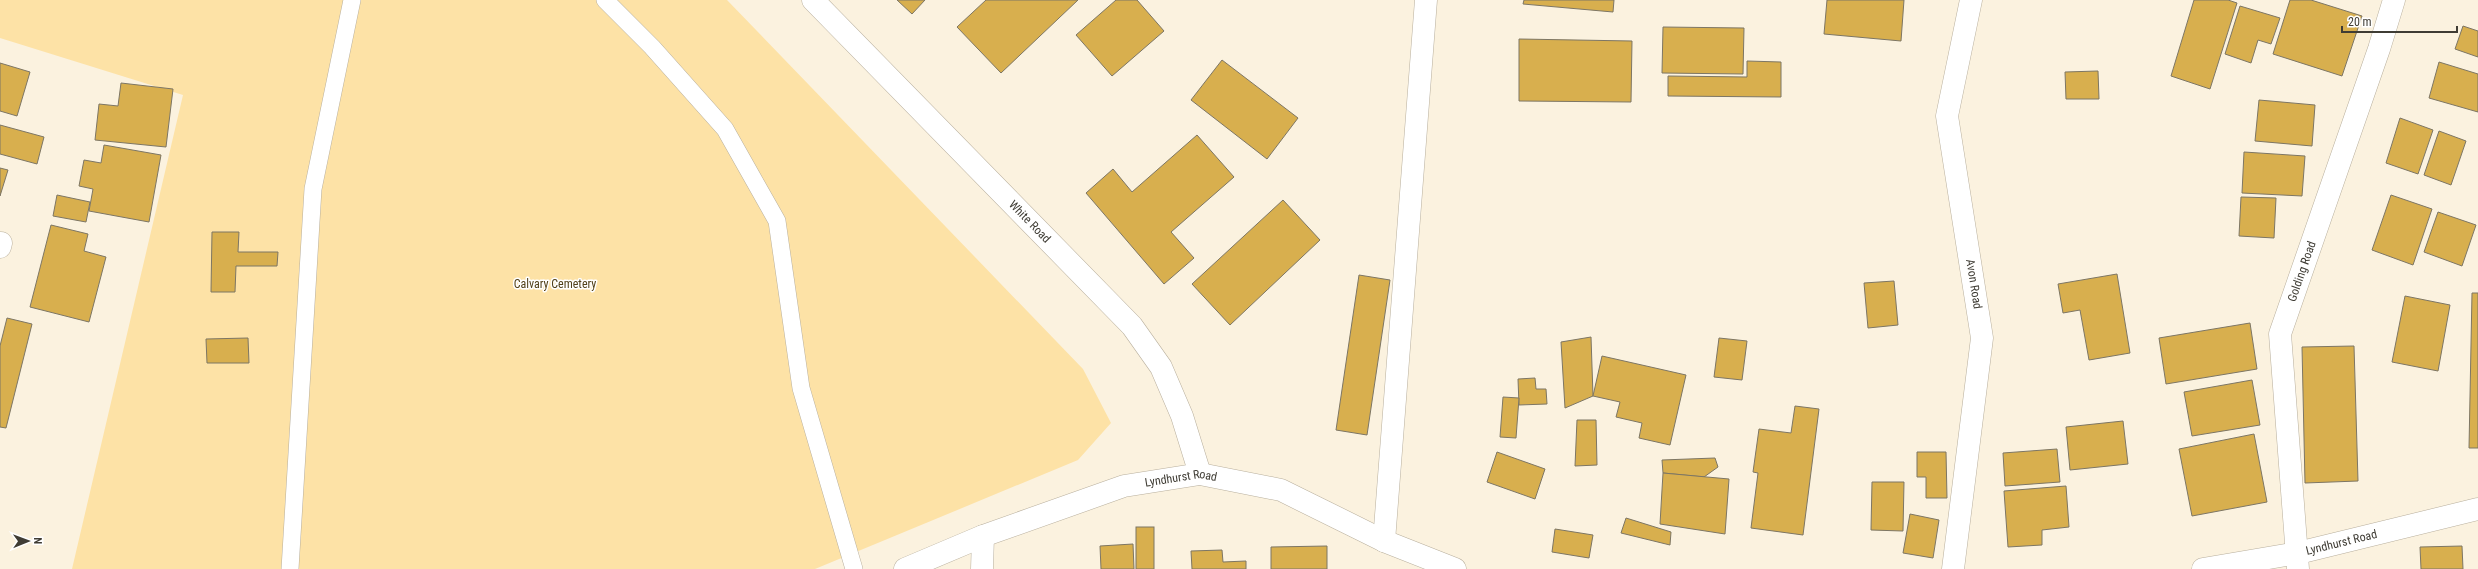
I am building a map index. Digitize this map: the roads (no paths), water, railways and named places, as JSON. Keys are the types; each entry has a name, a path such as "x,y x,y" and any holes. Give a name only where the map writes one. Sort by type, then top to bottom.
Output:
{"street":[{"name":"White Road","path":"813,0 1132,326 1161,367 1182,416 1200,474"},
{"path":"1384,541 1426,0"},
{"name":"Avon Road","path":"1953,569 1982,338 1948,116 1971,0"},
{"name":"Golding Road","path":"2298,561 2280,334 2379,49 2394,0"},
{"name":"Lyndhurst Road","path":"905,569 983,536 1124,486 1200,474 1281,490 1384,541 1455,569"},
{"name":"Lyndhurst Road","path":"2203,569 2298,561 2478,509"},
{"path":"982,569 983,536"}],"lane":[{"path":"290,569 313,189 352,0"},
{"path":"605,0 652,47 725,129 777,220 801,388 854,569"}],"park label":[{"name":"Calvary Cemetery","path":"555,284"}]}
